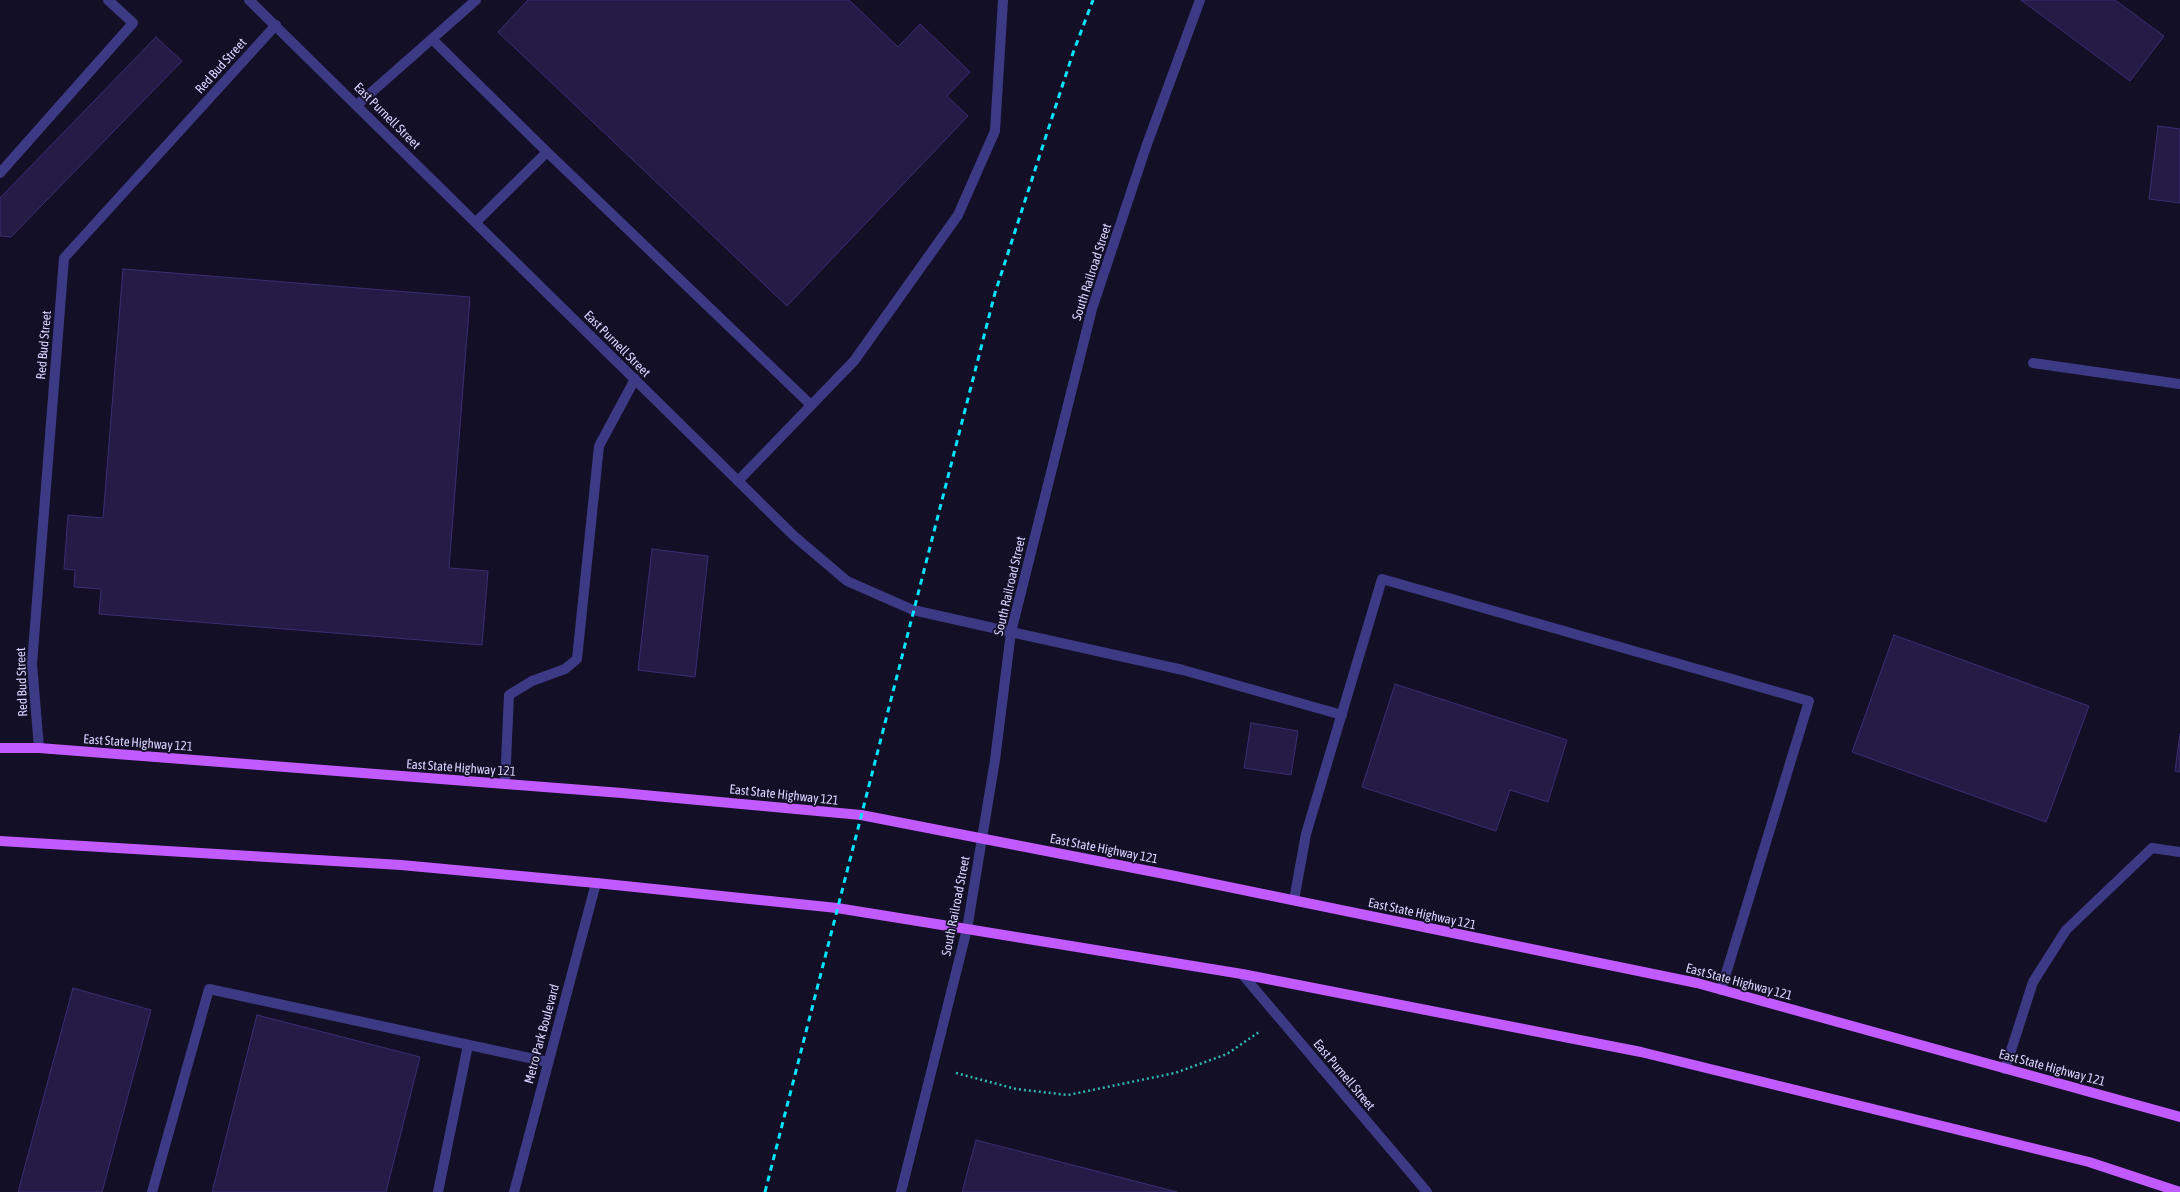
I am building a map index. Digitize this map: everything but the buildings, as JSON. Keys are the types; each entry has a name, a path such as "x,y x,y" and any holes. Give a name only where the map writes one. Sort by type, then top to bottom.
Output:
{"main road":[{"name":"East State Highway 121","path":"0,748 39,748 505,784 693,799 861,815 1294,900 1721,990 2180,1117"},
{"path":"0,841 401,865 596,883 837,908 1242,974 1641,1052 2089,1162 2180,1192"}],"street":[{"path":"0,172 132,23 108,0"},
{"name":"East Purnell Street","path":"249,0 794,536 846,582 913,610 1183,670 1342,715"},
{"path":"357,105 476,0"},
{"path":"738,481 854,362 958,215 995,131 1004,0"},
{"name":"South Railroad Street","path":"901,1192 967,929 995,760 1012,632 1092,309 1146,147 1200,0"},
{"name":"Red Bud Street","path":"39,748 32,664 64,258 276,25"},
{"path":"432,39 547,152 811,405"},
{"path":"476,222 547,152"},
{"path":"2033,363 2180,384"},
{"path":"505,784 509,695 532,682 565,669 577,659 599,446 635,379"},
{"path":"1294,900 1306,834 1382,579 1809,701 1721,990"},
{"path":"2005,1069 2032,982 2066,930 2152,848 2180,852"},
{"name":"Metro Park Boulevard","path":"514,1192 596,883"},
{"name":"East Purnell Street","path":"1242,974 1427,1192"},
{"path":"152,1192 209,989 548,1062"},
{"path":"438,1192 468,1045"}],"path":[{"path":"933,1067 1016,1089 1068,1095 1175,1073 1227,1054 1280,1019"}],"railway":[{"path":"765,1192 995,293 1073,53 1093,0"}]}
